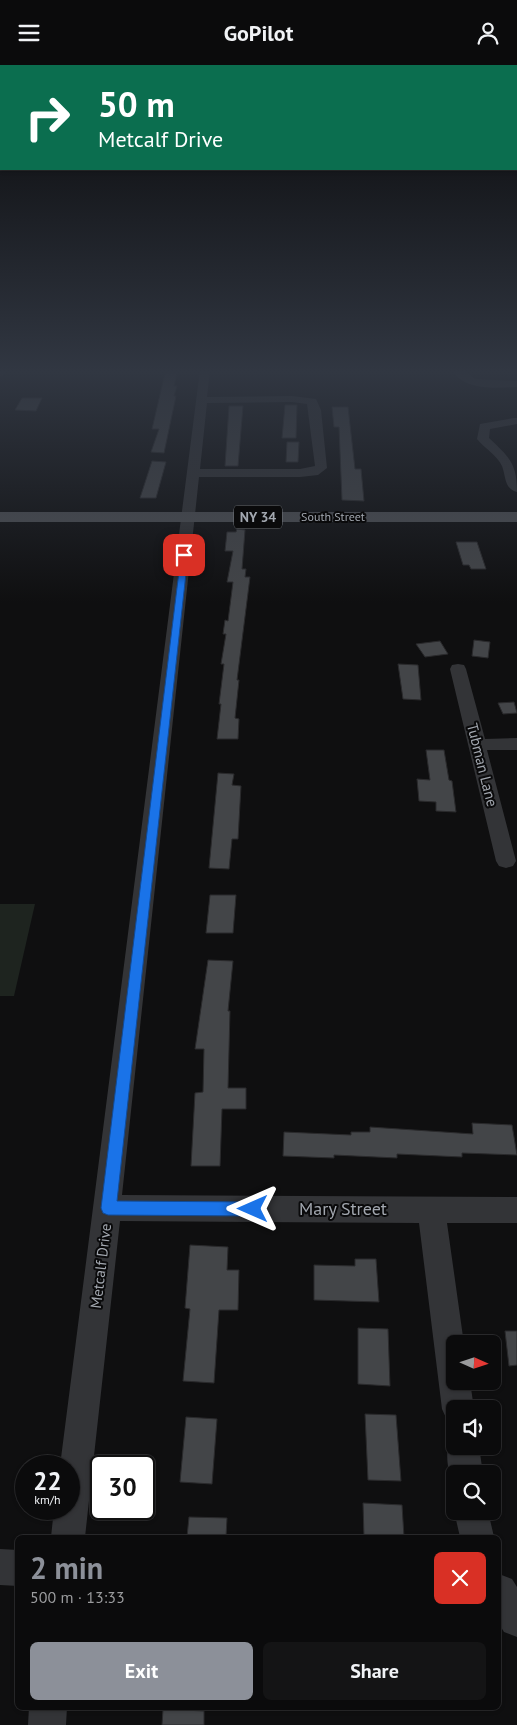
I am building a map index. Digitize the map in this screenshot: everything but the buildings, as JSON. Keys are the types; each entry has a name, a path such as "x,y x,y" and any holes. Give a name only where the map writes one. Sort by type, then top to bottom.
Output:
{"main road":[{"name":"South Street","path":"0,517 517,517"}],"street":[{"name":"Metcalf Drive","path":"68,1535 197,447"},
{"path":"194,473 314,472 321,468 319,447"},
{"path":"492,447 507,461 515,481"},
{"name":"Tubman Lane","path":"458,669 506,861"},
{"path":"478,745 517,744"},
{"name":"Mary Street","path":"108,1208 517,1210"},
{"path":"431,1209 457,1400"},
{"path":"473,1520 477,1535"},
{"path":"0,1567 15,1567"},
{"path":"501,1595 517,1619"},
{"path":"46,1725 48,1710"}],"shaded area":[{"path":"0,904 35,904 14,996 0,996"}],"route":[{"path":"184,555 108,1208 253,1209"}]}
